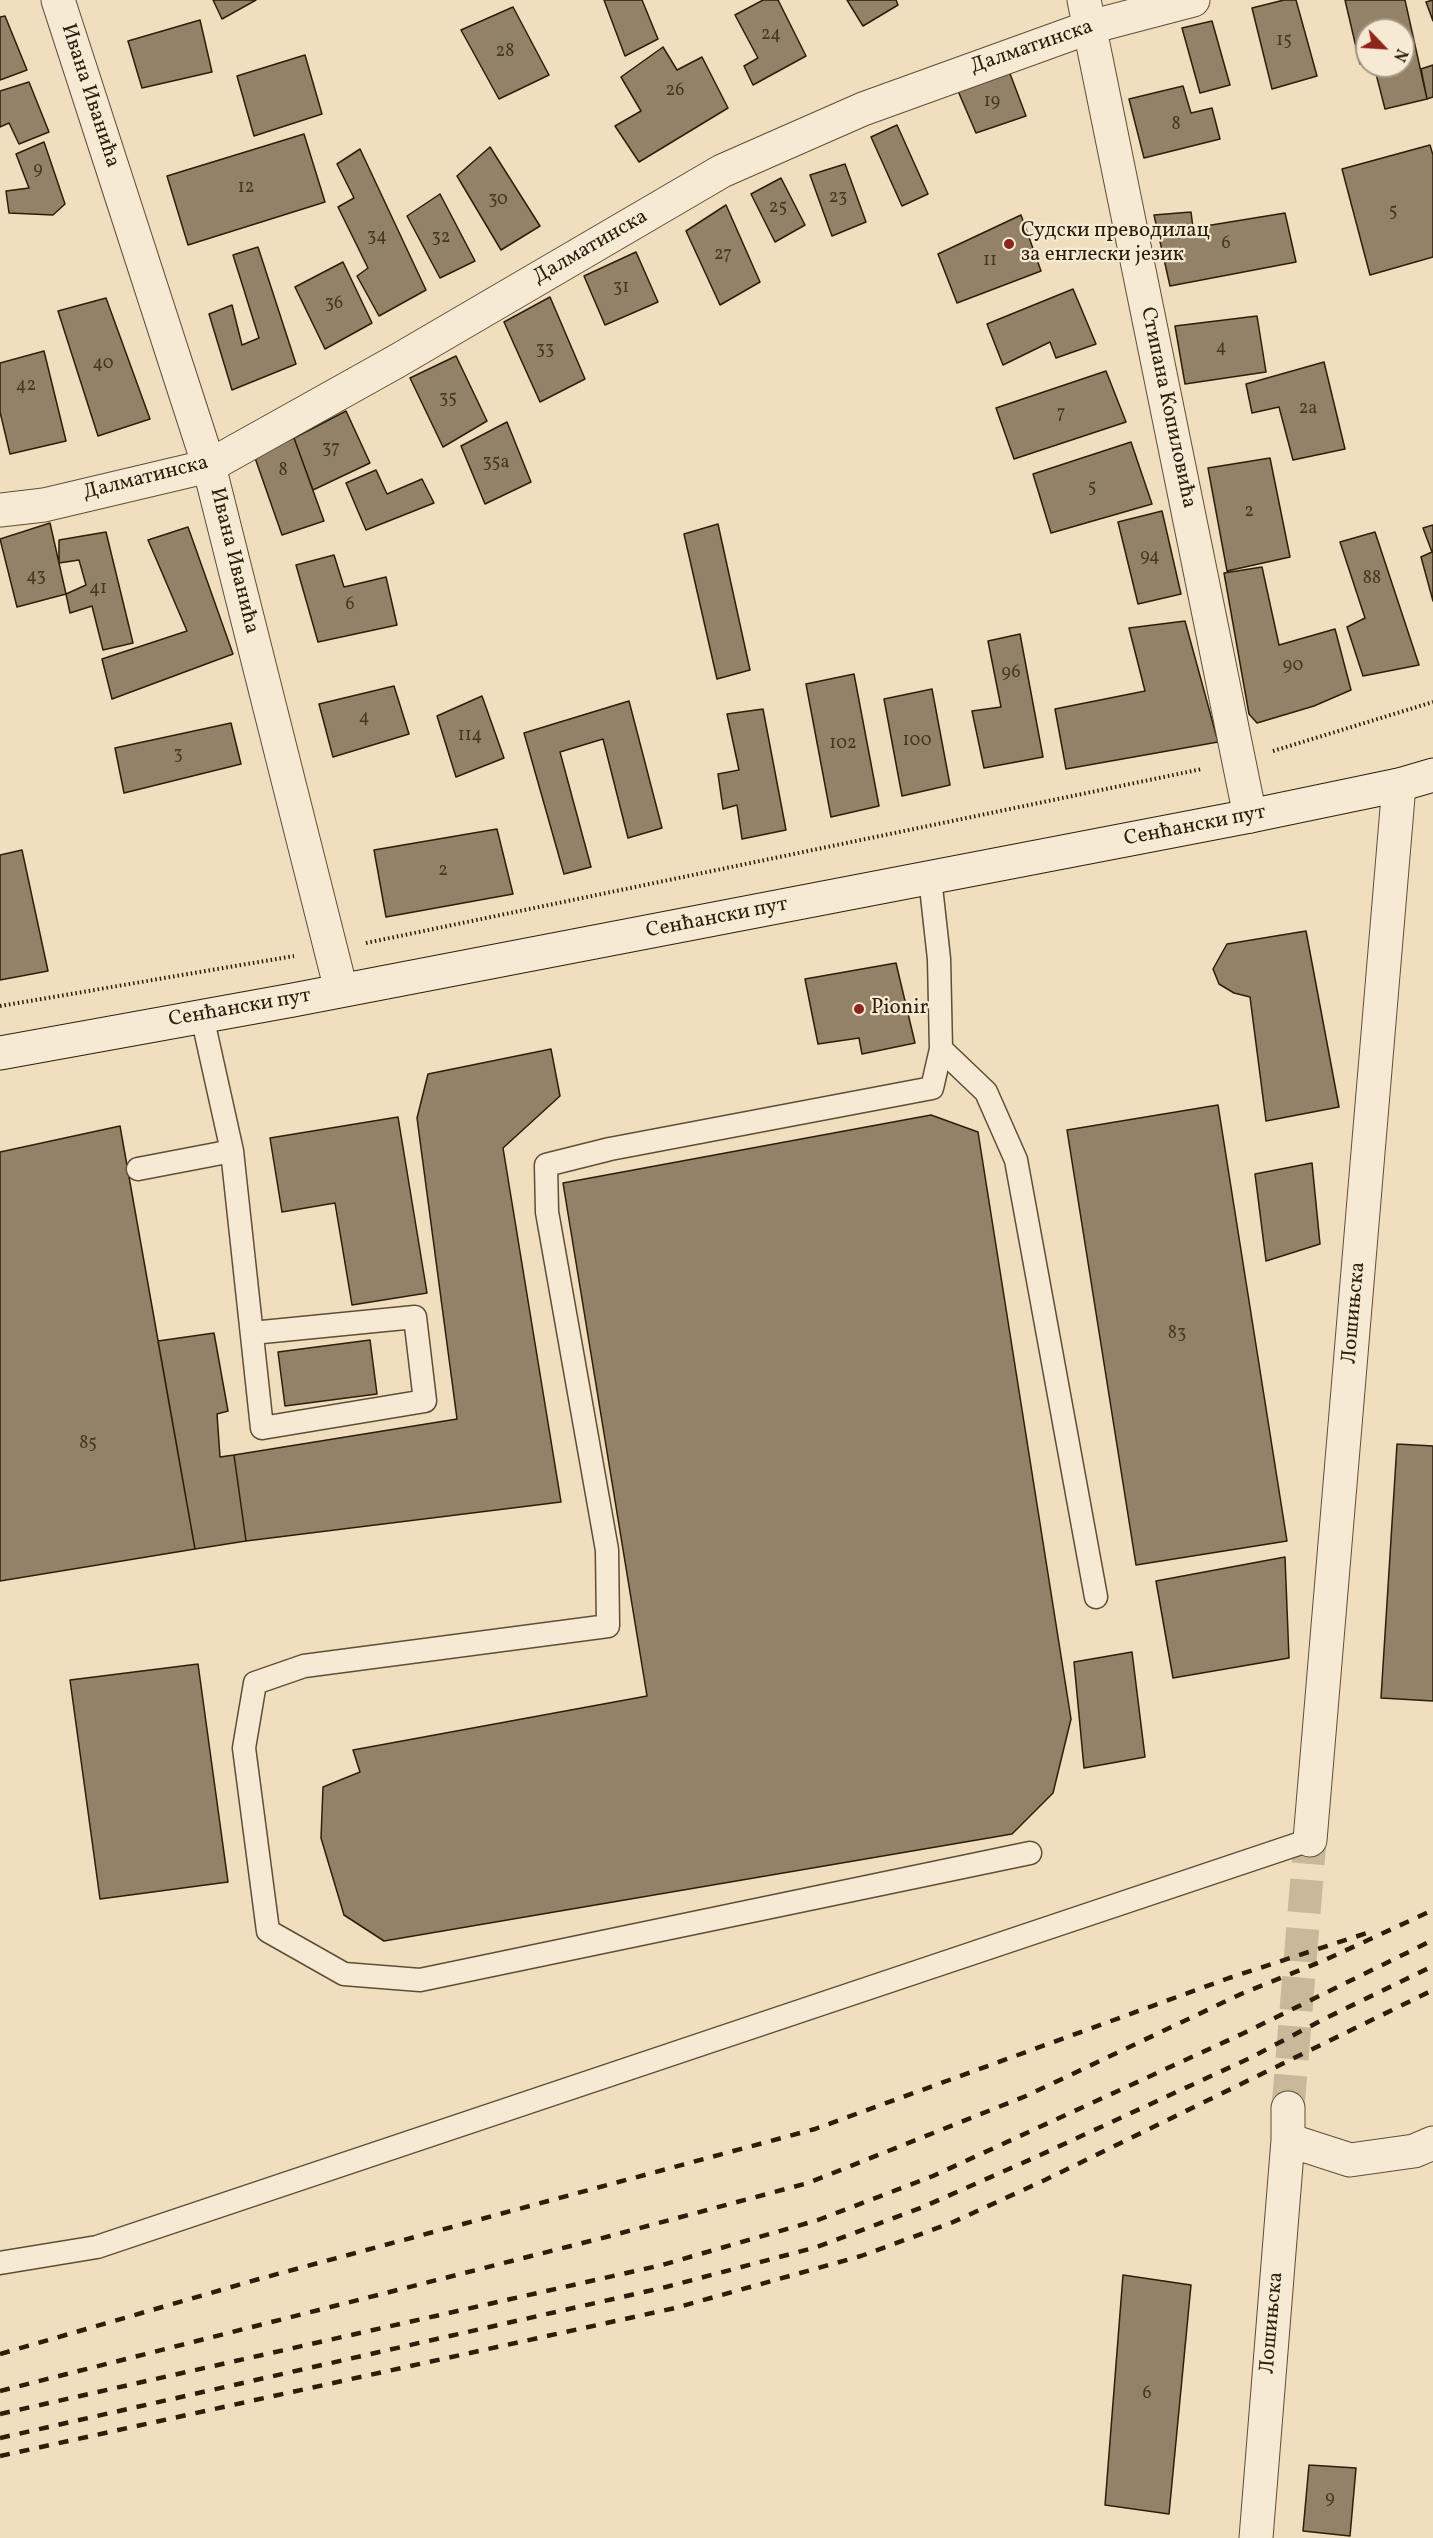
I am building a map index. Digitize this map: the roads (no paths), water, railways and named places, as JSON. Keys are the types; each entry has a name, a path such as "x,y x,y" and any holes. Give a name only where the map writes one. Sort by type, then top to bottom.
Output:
{"street":[{"name":"Ивана Иванића","path":"58,0 209,466 341,990"},
{"name":"Далматинска","path":"0,510 44,505 209,466 397,361 722,171 1087,13 1193,0"},
{"name":"Стипана Копиловића","path":"1087,13 1250,816"},
{"name":"Сенћански пут","path":"0,1053 1250,816 1399,785 1433,775"},
{"name":"Лошињска","path":"1310,1840 1399,785"},
{"name":"Лошињска","path":"1256,2538 1288,2124 1350,2160 1414,2151 1433,2143"}],"lane":[{"path":"930,878 939,959 941,1049 932,1089 610,1149 546,1165 547,1212 607,1550 608,1626 304,1666 255,1683 244,1748 268,1931 344,1974 420,1980 1030,1853"},
{"path":"202,1016 232,1151 262,1428 425,1401 415,1317 252,1333"},
{"path":"941,1049 986,1092 1017,1160 1096,1597"},
{"path":"138,1169 232,1151"},
{"path":"0,2263 97,2247 1310,1840"}],"tunnel":[{"path":"1288,2108 1310,1840"}],"railway":[{"path":"0,2391 610,2236 808,2183 1026,2096 1241,1994 1325,1960 1433,1910"},
{"path":"0,2354 259,2279 815,2129 1229,1978 1370,1932"},
{"path":"0,2414 662,2265 818,2220 933,2176 1244,2033 1433,1940"},
{"path":"0,2438 666,2287 817,2247 923,2207 1036,2157 1250,2058 1433,1966"},
{"path":"0,2456 675,2308 861,2256 951,2223 1045,2180 1433,1990"}],"place":[{"name":"Судски преводилац за енглески језик","path":"1009,244"},
{"name":"Pionir","path":"859,1009"}]}
